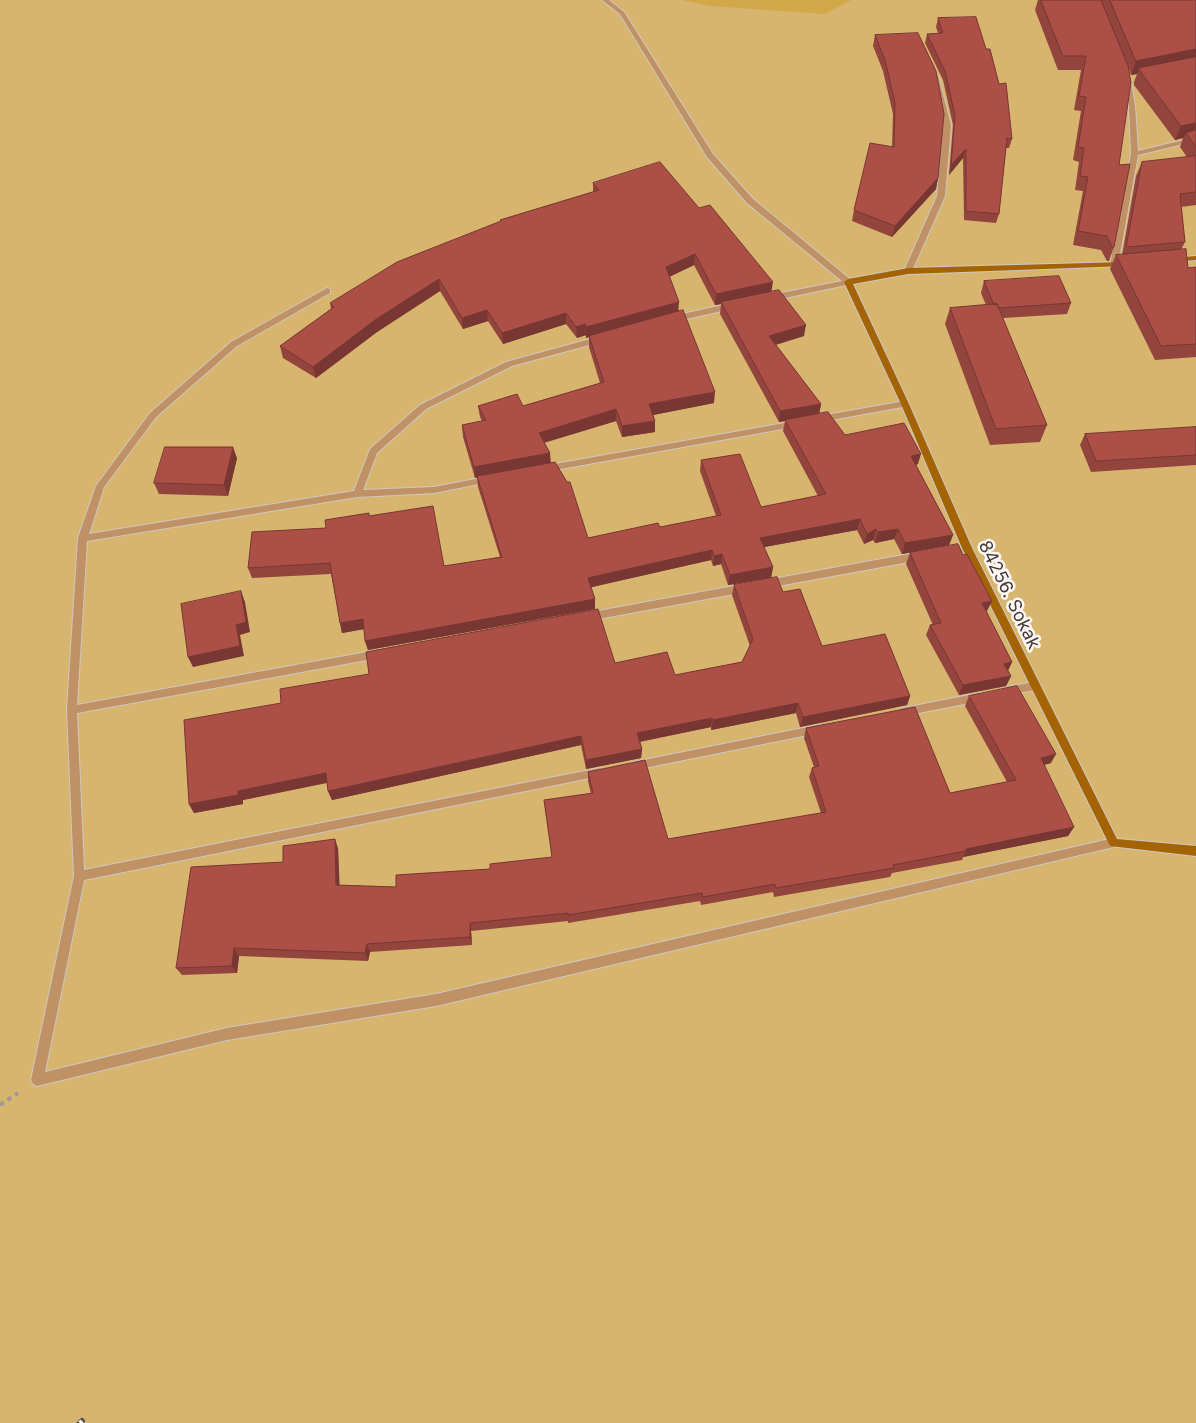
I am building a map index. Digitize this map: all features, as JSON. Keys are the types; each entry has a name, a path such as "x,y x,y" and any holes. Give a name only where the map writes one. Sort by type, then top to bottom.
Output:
{"street":[{"path":"606,0 622,13 710,155 750,201 848,282"},
{"path":"908,272 941,196 947,125 938,81 930,66"},
{"path":"1114,265 1136,154 1132,106 1128,79 1124,70"},
{"path":"1128,79 1137,77"},
{"path":"1136,154 1196,139"},
{"path":"1160,261 1196,258"},
{"path":"762,300 908,272 1132,264"},
{"name":"84256. Sokak","path":"848,282 905,404 962,548 1035,686 1114,843"},
{"path":"328,291 234,344 152,415 100,486 83,538 72,710 79,876 37,1080 227,1034 436,1000 1114,843 1196,851"},
{"path":"666,321 743,304"},
{"path":"357,494 373,451 423,407 509,364 611,336"},
{"path":"531,472 905,404"},
{"path":"83,538 357,494 434,490 502,477"},
{"path":"574,619 928,555"},
{"path":"72,710 387,653"},
{"path":"889,715 1035,686"},
{"path":"79,876 830,726"}],"shaded area":[{"path":"0,0 1196,0 1196,1423 0,1423"},
{"path":"682,0 851,0 825,14 710,6"}],"building":[{"path":"1041,0 1101,0 1128,66 1131,82 1119,165 1130,164 1114,247 1112,247 1107,236 1078,231 1088,177 1080,176 1084,148 1078,147 1086,97 1079,96 1086,56 1063,56"},
{"path":"1110,0 1196,0 1196,49 1136,61"},
{"path":"976,17 986,49 990,49 999,84 1006,83 1012,139 1007,138 999,214 966,211 966,149 951,165 955,115 945,71 927,34 943,33 938,18"},
{"path":"918,33 936,71 944,114 938,178 895,226 854,210 870,143 894,147 895,103 885,60 875,35"},
{"path":"1196,57 1196,123 1181,126 1139,68"},
{"path":"1196,130 1196,147 1186,133"},
{"path":"1196,156 1196,192 1180,194 1185,242 1126,247 1142,162"},
{"path":"660,162 699,208 710,205 773,282 716,294 695,254 666,267 679,302 586,327 585,324 576,327 566,313 502,333 487,310 462,318 439,279 375,320 313,367 280,346 334,307 330,303 397,262 500,220 599,190 593,183"},
{"path":"1186,249 1188,268 1196,267 1196,344 1161,346 1116,255"},
{"path":"1059,276 1071,303 999,308 997,304 994,305 984,281"},
{"path":"779,290 806,325 769,336 821,404 780,411 721,302"},
{"path":"997,304 1047,425 996,429 950,308"},
{"path":"683,310 715,392 649,404 655,421 622,426 616,409 539,433 550,453 474,467 462,425 486,420 478,406 517,394 523,406 604,382 589,336"},
{"path":"828,412 845,435 904,423 921,454 911,456 953,535 905,543 898,529 878,532 876,529 867,534 860,519 760,538 773,567 730,575 722,554 714,556 712,550 588,578 595,599 365,641 363,619 340,623 330,563 248,568 252,532 326,528 325,520 369,513 369,516 433,506 444,566 502,557 477,476 555,462 567,482 570,482 588,538 658,523 660,527 721,515 701,460 740,454 761,507 826,494 785,420"},
{"path":"1196,427 1196,455 1096,461 1085,434"},
{"path":"165,447 233,447 224,485 154,483"},
{"path":"958,544 963,555 967,554 992,601 982,603 1012,662 1004,664 1011,676 963,685 930,625 941,623 910,553"},
{"path":"777,577 783,592 800,589 822,646 885,634 910,696 803,717 798,703 713,720 712,718 637,733 642,749 586,760 581,736 328,791 326,773 238,791 238,795 189,804 184,720 281,703 280,689 369,674 366,652 598,609 615,663 667,652 675,675 742,662 753,639 734,585"},
{"path":"241,591 246,622 236,625 240,646 188,657 181,604"},
{"path":"1017,686 1056,754 1041,758 1074,827 893,865 894,868 776,888 775,884 703,897 702,893 568,915 568,913 470,923 470,937 367,944 365,953 234,948 232,966 176,968 191,867 283,862 283,846 335,839 336,885 396,887 396,875 490,869 490,864 552,857 544,800 593,793 588,772 645,760 668,839 826,812 812,768 819,766 806,728 915,707 950,793 1016,780 969,696"}]}
